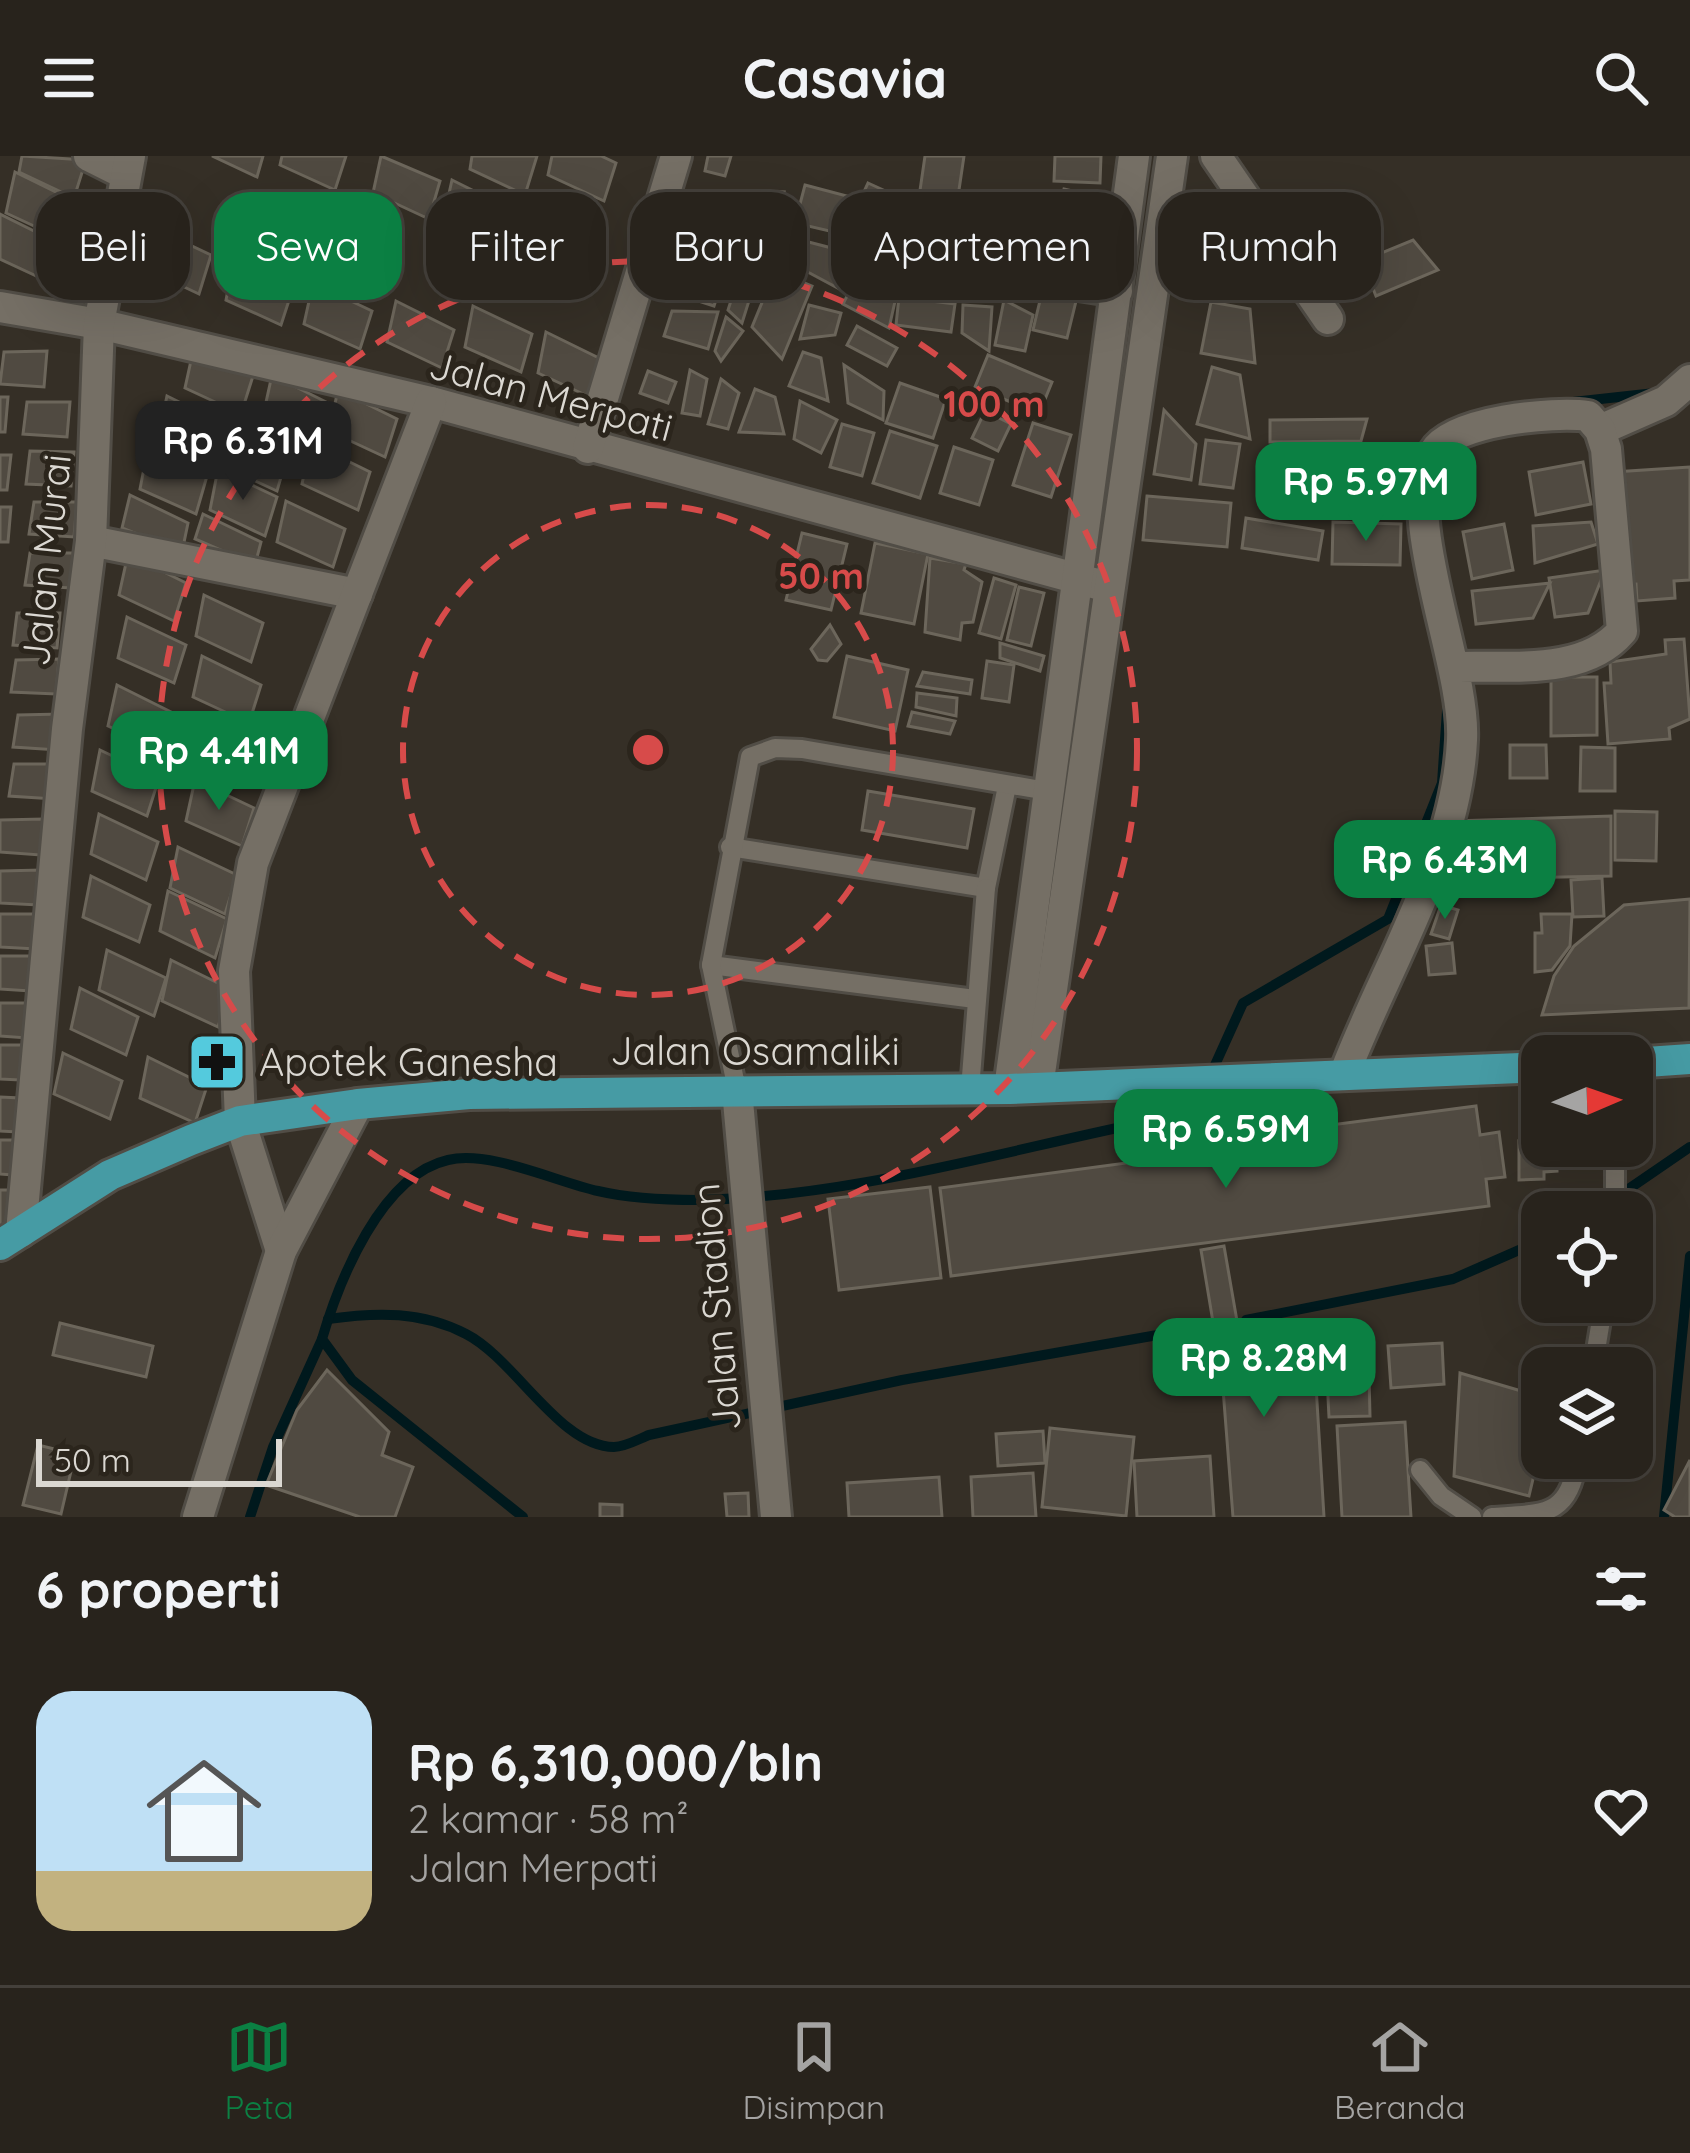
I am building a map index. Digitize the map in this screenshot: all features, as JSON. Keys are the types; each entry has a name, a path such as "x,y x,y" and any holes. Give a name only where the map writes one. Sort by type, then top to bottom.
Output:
{"main road":[{"name":"Jalan Osamaliki","path":"10,1239 110,1175 240,1121 358,1104 469,1094 1024,1088 1521,1068"}],"street":[{"path":"89,156 128,165"},
{"path":"588,448 676,156"},
{"path":"1129,192 1133,156"},
{"path":"1024,1088 1047,791 1092,584 1172,156"},
{"path":"1216,156 1328,319"},
{"name":"Jalan Murai","path":"10,1239 91,541 99,324 128,165"},
{"path":"1024,1088 1092,584 1116,300"},
{"name":"Jalan Merpati","path":"0,308 99,324 430,402 1092,584"},
{"path":"1600,430 1666,401 1690,380"},
{"path":"281,1251 240,1121 233,1023 243,905 280,784 430,402"},
{"path":"1345,1075 1378,987 1445,843 1463,738 1455,667 1427,547 1424,499 1432,454 1449,434 1475,427 1588,416 1600,430 1622,631 1604,652 1562,663 1455,667"},
{"path":"91,541 357,594"},
{"name":"Jalan Stadion","path":"737,1090 776,1517"},
{"path":"198,1517 281,1251 358,1104"}],"lane":[{"path":"737,1090 711,965 749,757 775,748 1047,791"},
{"path":"970,1089 986,888 1007,786"},
{"path":"730,847 986,888"},
{"path":"711,965 975,999"},
{"path":"1420,1470 1441,1496 1472,1517"},
{"path":"1492,1517 1550,1513 1562,1505 1571,1479"}],"building":[{"path":"22,156 86,160 76,192 61,192 19,172"},
{"path":"212,156 263,156 257,177"},
{"path":"282,156 346,156 335,190 280,165"},
{"path":"381,156 440,181 437,192 426,192 426,218 402,206 402,192 373,192"},
{"path":"472,156 537,156 526,192 470,169"},
{"path":"552,156 601,156 616,163 606,195 585,192 548,175"},
{"path":"708,156 731,156 725,176 705,171"},
{"path":"925,156 964,156 959,192 920,192"},
{"path":"1055,156 1101,156 1100,183 1054,181"},
{"path":"15,172 56,192 36,192 36,227 6,213"},
{"path":"452,180 476,192 449,192"},
{"path":"868,183 888,192 864,192"},
{"path":"805,185 832,192 831,231 807,226 807,192 803,192"},
{"path":"0,214 36,232 36,276 0,259"},
{"path":"1413,240 1438,270 1381,294 1381,253"},
{"path":"807,242 831,248 831,284 807,272"},
{"path":"190,245 211,255 199,294 190,290"},
{"path":"226,300 289,300 281,325"},
{"path":"309,300 349,300 372,311 360,349 304,324"},
{"path":"731,300 749,300 742,323 728,310"},
{"path":"763,300 806,300 782,359 752,327"},
{"path":"845,300 895,300 889,328 843,304"},
{"path":"899,300 955,304 951,332 896,325"},
{"path":"1004,300 1033,315 1025,351 995,345"},
{"path":"1040,300 1076,300 1067,338 1033,330"},
{"path":"396,301 454,330 442,368 387,342"},
{"path":"1211,302 1250,309 1255,363 1201,353"},
{"path":"809,305 841,313 835,335 800,339"},
{"path":"963,305 992,307 989,351 962,333"},
{"path":"473,306 532,334 521,372 465,347"},
{"path":"672,311 718,312 708,349 664,336"},
{"path":"726,317 743,331 721,361 715,351"},
{"path":"857,326 897,348 887,366 847,345"},
{"path":"546,332 605,361 594,399 538,373"},
{"path":"194,347 253,376 241,414 185,388"},
{"path":"47,351 44,387 0,384 4,352"},
{"path":"803,352 821,358 828,401 789,386"},
{"path":"988,355 1052,382 1039,414 975,387"},
{"path":"844,365 884,391 883,420 848,403"},
{"path":"1212,367 1240,375 1250,439 1197,424"},
{"path":"690,370 707,379 700,416 682,413"},
{"path":"648,371 676,382 668,403 640,393"},
{"path":"272,375 330,404 318,442 263,416"},
{"path":"721,379 739,393 728,429 708,424"},
{"path":"900,383 946,399 933,438 886,423"},
{"path":"755,389 775,397 784,434 739,432"},
{"path":"338,390 397,419 385,457 329,431"},
{"path":"167,396 226,425 214,463 158,437"},
{"path":"0,397 8,397 5,432 0,432"},
{"path":"800,401 837,420 821,453 794,439"},
{"path":"27,402 70,402 67,437 23,434"},
{"path":"1164,410 1196,444 1191,480 1154,474"},
{"path":"985,411 1011,424 998,451 972,438"},
{"path":"1367,419 1361,441 1270,442 1270,420"},
{"path":"1033,423 1071,435 1051,497 1013,485"},
{"path":"842,424 874,433 862,476 830,467"},
{"path":"230,425 288,453 277,491 221,465"},
{"path":"890,431 937,446 920,498 873,483"},
{"path":"1206,440 1240,444 1233,488 1200,484"},
{"path":"311,443 370,472 358,510 302,484"},
{"path":"954,447 993,460 979,505 940,493"},
{"path":"148,448 207,476 196,514 140,489"},
{"path":"30,451 74,452 71,486 26,484"},
{"path":"1268,453 1319,462 1310,512 1259,503"},
{"path":"0,455 11,455 7,490 0,490"},
{"path":"1385,460 1386,511 1335,513 1333,462"},
{"path":"1583,462 1591,504 1536,515 1529,472"},
{"path":"1690,467 1690,580 1674,581 1675,598 1637,601 1636,584 1621,585 1614,472"},
{"path":"218,469 277,497 265,536 210,510"},
{"path":"130,495 188,523 182,552 122,528"},
{"path":"1147,496 1231,503 1227,547 1143,540"},
{"path":"286,501 345,529 333,567 277,542"},
{"path":"34,502 77,502 74,537 29,534"},
{"path":"0,507 11,507 8,542 0,542"},
{"path":"203,514 261,542 255,565 195,539"},
{"path":"1246,518 1323,531 1318,560 1242,548"},
{"path":"1333,522 1401,524 1400,565 1332,564"},
{"path":"1591,522 1598,544 1535,563 1533,526"},
{"path":"1504,524 1513,570 1472,579 1463,532"},
{"path":"802,533 847,544 831,610 786,600"},
{"path":"875,543 928,554 914,624 861,613"},
{"path":"30,553 73,553 70,588 25,585"},
{"path":"128,554 186,583 174,621 119,595"},
{"path":"930,558 966,564 964,570 982,582 973,622 962,623 960,640 925,632"},
{"path":"1605,570 1588,613 1555,617 1549,578"},
{"path":"994,578 1016,585 1001,639 979,633"},
{"path":"1550,583 1533,618 1476,624 1472,591"},
{"path":"1019,587 1044,593 1031,646 1007,640"},
{"path":"204,595 263,623 251,662 196,636"},
{"path":"17,613 60,613 57,648 13,645"},
{"path":"127,617 186,645 174,683 118,658"},
{"path":"830,625 841,644 827,661 818,660 811,649"},
{"path":"1684,639 1690,719 1669,728 1670,739 1608,744 1604,683 1611,683 1610,662 1666,654 1665,640"},
{"path":"1000,643 1044,656 1040,671 1000,658"},
{"path":"202,656 261,685 249,723 193,697"},
{"path":"847,656 908,670 895,731 834,717"},
{"path":"59,659 56,694 11,692 16,660"},
{"path":"987,661 1014,665 1009,702 982,698"},
{"path":"923,672 972,680 970,694 917,686"},
{"path":"1551,677 1597,677 1597,735 1551,736"},
{"path":"117,685 175,714 163,752 108,726"},
{"path":"917,693 957,698 956,716 916,707"},
{"path":"912,712 955,721 950,734 908,726"},
{"path":"61,714 58,750 13,747 18,715"},
{"path":"191,717 250,746 238,784 183,758"},
{"path":"1510,745 1546,745 1547,778 1510,778"},
{"path":"1581,747 1615,748 1615,791 1580,791"},
{"path":"100,750 159,778 147,816 92,791"},
{"path":"14,764 57,764 54,799 9,796"},
{"path":"195,780 254,808 242,846 186,821"},
{"path":"868,791 974,809 967,848 862,830"},
{"path":"1615,811 1657,812 1656,861 1615,860"},
{"path":"99,814 158,842 146,880 91,854"},
{"path":"1611,816 1611,876 1455,879 1453,821"},
{"path":"43,819 40,855 0,852 0,820"},
{"path":"178,847 237,875 225,914 170,888"},
{"path":"41,870 38,905 0,903 0,871"},
{"path":"91,876 150,905 139,942 83,917"},
{"path":"1602,878 1604,916 1573,917 1571,880"},
{"path":"168,891 227,919 215,958 160,931"},
{"path":"1690,899 1689,1008 1542,1015 1554,976 1574,946 1624,905"},
{"path":"1441,905 1458,910 1449,939 1431,934"},
{"path":"0,914 40,914 36,949 0,947"},
{"path":"1541,914 1572,914 1570,946 1552,970 1535,972 1535,933 1542,933"},
{"path":"1452,943 1455,973 1429,975 1426,946"},
{"path":"107,950 166,978 154,1016 99,990"},
{"path":"0,956 33,956 30,991 0,989"},
{"path":"171,960 230,989 218,1027 162,1001"},
{"path":"80,988 138,1017 126,1055 71,1029"},
{"path":"0,1003 30,1003 27,1038 0,1036"},
{"path":"0,1045 24,1045 20,1080 0,1079"},
{"path":"63,1053 122,1081 110,1119 54,1094"},
{"path":"148,1057 207,1086 195,1123 140,1098"},
{"path":"0,1097 20,1098 17,1132 0,1131"},
{"path":"1476,1106 1480,1135 1499,1132 1505,1177 1486,1179 1489,1206 951,1276 940,1188 1186,1155 1182,1124 1221,1119 1224,1139"},
{"path":"0,1140 15,1140 12,1175 0,1174"},
{"path":"1519,1141 1521,1167 1557,1167 1557,1171 1544,1172 1544,1179 1519,1180"},
{"path":"930,1187 941,1278 839,1290 828,1199"},
{"path":"0,1190 12,1190 9,1226 0,1225"},
{"path":"1224,1246 1246,1373 1315,1369 1324,1517 1233,1517 1222,1376 1201,1250"},
{"path":"60,1323 153,1346 146,1377 53,1355"},
{"path":"1442,1343 1444,1384 1391,1388 1388,1346"},
{"path":"327,1370 389,1432 382,1455 413,1467 395,1517 360,1517 266,1485 297,1410"},
{"path":"1460,1373 1521,1391 1521,1479 1533,1479 1529,1496 1454,1476"},
{"path":"1369,1376 1370,1416 1329,1417 1327,1378"},
{"path":"1405,1422 1411,1517 1342,1517 1337,1426"},
{"path":"1050,1428 1134,1437 1126,1516 1042,1507"},
{"path":"1043,1431 1045,1463 998,1466 996,1434"},
{"path":"38,1445 75,1454 61,1514 23,1505"},
{"path":"1210,1456 1214,1517 1137,1517 1134,1461"},
{"path":"1690,1460 1690,1517 1675,1517 1664,1510"},
{"path":"1033,1473 1036,1517 973,1517 971,1477"},
{"path":"939,1477 942,1517 849,1517 847,1483"},
{"path":"748,1493 749,1517 727,1517 725,1494"},
{"path":"600,1504 622,1505 622,1517 600,1517"}],"waterway":[{"path":"1573,402 1655,393"},
{"path":"1215,1065 1243,1003 1388,919 1442,783 1447,711"},
{"path":"523,1517 352,1380 322,1339 366,1233 402,1186 424,1170 448,1160 483,1159 622,1195 686,1200 755,1197 871,1181 1155,1120 1203,1094"},
{"path":"1626,1191 1690,1147"},
{"path":"1246,1320 1453,1279 1521,1249"},
{"path":"1664,1517 1690,1256"},
{"path":"328,1319 399,1315 449,1326 484,1346 575,1433 614,1447 649,1435 902,1380 1203,1327"},
{"path":"250,1517 273,1447 322,1339"}],"place":[{"name":"Apotek Ganesha","path":"217,1062"}]}
